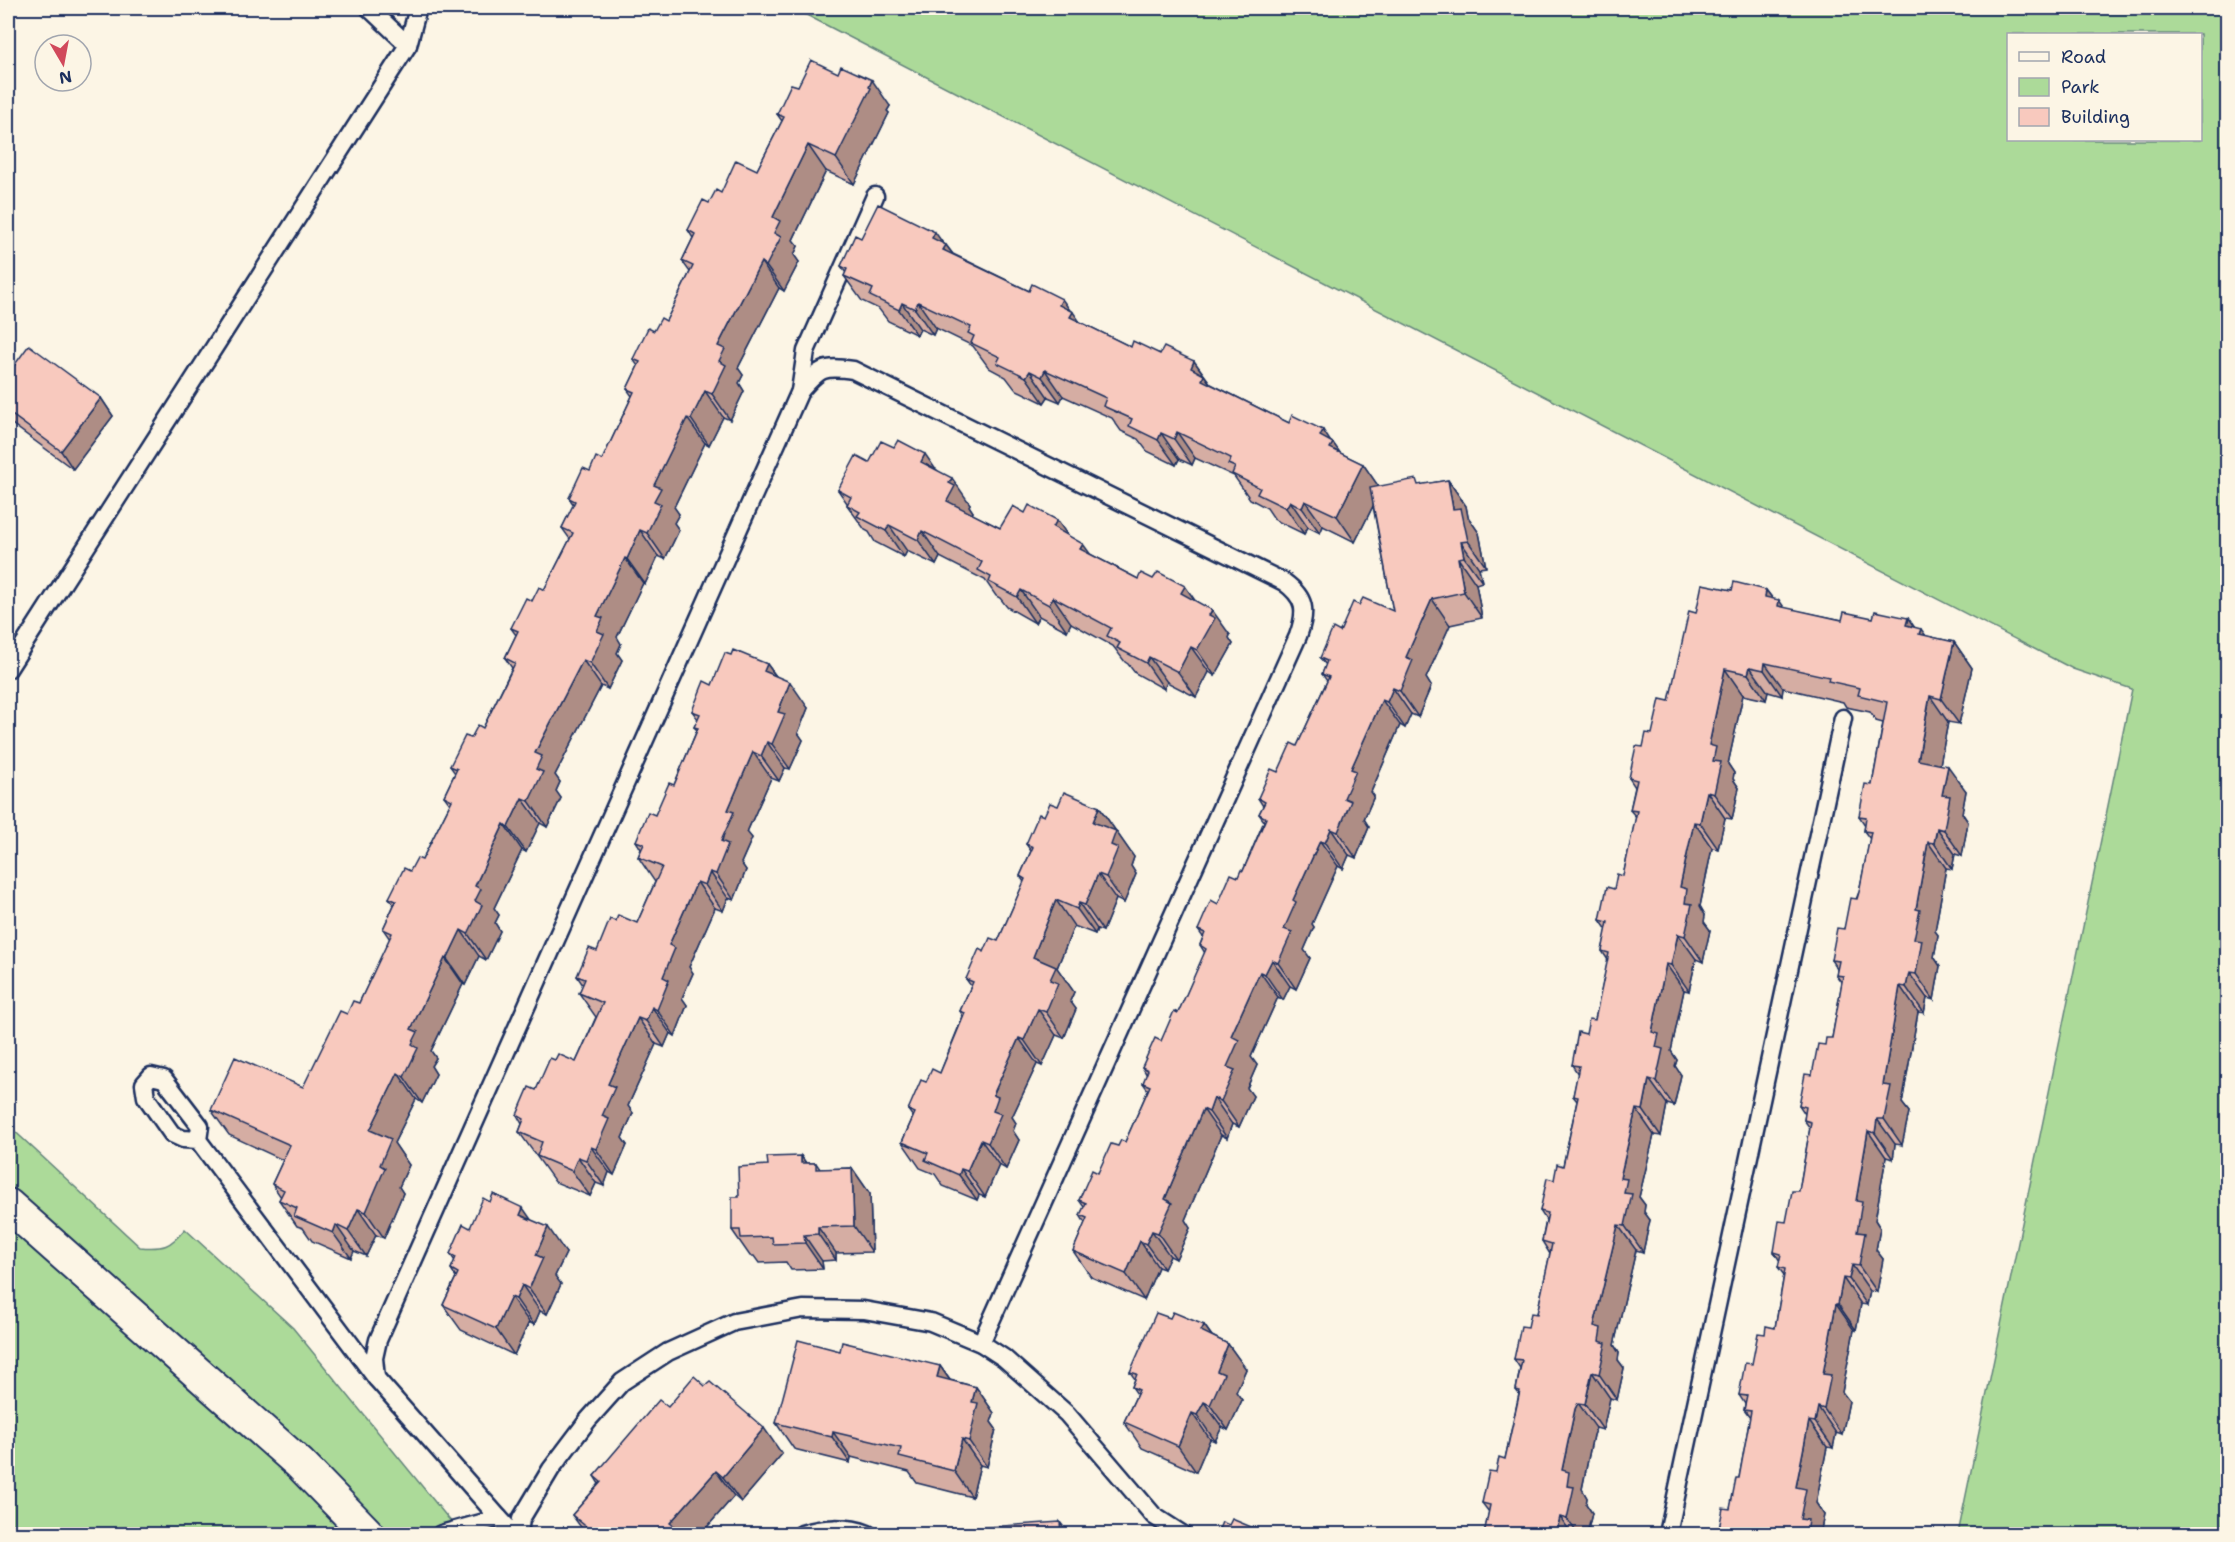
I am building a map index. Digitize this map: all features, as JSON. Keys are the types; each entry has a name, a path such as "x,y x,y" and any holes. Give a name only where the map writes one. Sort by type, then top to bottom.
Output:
{"street":[{"path":"8,1205 300,1464 368,1534"}],"lane":[{"path":"369,8 408,45"},
{"path":"8,669 408,45 418,8"},
{"path":"376,1378 374,1358 378,1340 800,391 806,351 875,196"},
{"path":"800,391 816,372 834,368 853,370 1284,582 1297,591 1303,605 1304,621 1298,636 981,1343"},
{"path":"1668,1534 1843,718"},
{"path":"198,1140 376,1378 514,1534"},
{"path":"519,1534 521,1519 551,1469 588,1420 622,1382 668,1352 734,1322 803,1309 864,1310 931,1322 981,1343 1004,1358 1067,1414 1154,1516 1182,1534"},
{"path":"441,1534 499,1518"},
{"path":"802,1534 838,1528 868,1534"}],"green space":[{"path":"793,8 2227,8 2227,1534 1958,1534 2132,689 2073,669"},
{"path":"8,1125 140,1247 166,1246 185,1229 293,1328 461,1534 8,1534"}],"building":[{"path":"811,60 838,73 841,66 872,80 869,87 871,88 836,158 808,145 773,217 780,221 774,233 781,237 766,266 761,262 718,346 725,349 719,361 726,365 712,394 705,391 691,419 687,418 654,485 661,488 654,501 661,504 647,533 640,530 597,616 603,618 597,631 604,634 590,663 583,660 535,753 542,756 536,769 543,772 529,801 522,798 508,827 504,824 475,886 481,889 475,901 482,905 468,934 461,930 411,1029 418,1032 412,1044 418,1048 404,1077 398,1073 370,1130 391,1139 380,1165 385,1168 366,1212 358,1209 348,1231 336,1225 333,1233 294,1216 297,1208 279,1200 284,1190 272,1184 290,1145 211,1110 235,1057 303,1087 340,1011 347,1014 353,1001 359,1003 392,933 383,929 396,901 389,898 404,868 410,871 417,858 422,860 452,800 444,796 457,769 450,766 465,736 471,738 478,725 483,728 515,663 505,658 518,631 511,628 526,598 532,601 539,587 544,590 573,533 562,528 575,501 569,498 583,468 590,471 596,457 602,460 634,392 627,389 640,362 633,359 648,328 654,331 661,318 666,321 693,266 682,261 695,234 688,230 703,200 709,203 716,190 721,193 736,160 757,170 784,117 777,114 791,84 798,86"},
{"path":"878,204 935,232 932,238 946,245 943,250 1029,291 1032,284 1062,299 1059,305 1073,312 1070,317 1131,347 1133,341 1160,354 1164,347 1194,361 1191,368 1204,375 1202,380 1289,423 1292,415 1323,430 1320,436 1333,443 1330,448 1363,464 1337,516 1305,501 1302,508 1290,501 1286,508 1257,494 1260,488 1232,474 1235,467 1228,464 1231,458 1177,432 1174,439 1161,433 1158,440 1129,426 1132,419 1103,406 1106,398 1045,370 1042,377 1030,371 1026,377 997,363 1000,357 971,343 974,336 968,333 971,327 918,302 915,309 902,303 899,310 870,296 873,289 844,276 847,269 841,266 855,235 861,238"},
{"path":"29,345 101,398 61,451 8,412 8,374"},
{"path":"898,440 925,454 921,462 952,478 949,483 955,486 947,501 1000,528 1013,506 1025,513 1029,505 1057,520 1053,527 1083,544 1080,549 1138,579 1141,573 1153,579 1158,572 1185,586 1181,593 1212,610 1209,615 1215,618 1197,650 1191,647 1178,672 1149,657 1146,663 1117,648 1120,643 1107,636 1111,628 1053,597 1049,605 1021,590 1017,597 989,582 991,577 978,570 982,562 922,531 918,540 889,525 886,531 857,516 860,512 847,505 851,497 838,490 856,456 869,463 881,441 894,447"},
{"path":"1416,479 1418,485 1448,480 1453,509 1461,508 1468,541 1461,542 1464,557 1458,558 1464,592 1432,599 1406,657 1413,660 1400,691 1393,688 1387,702 1382,700 1351,769 1356,771 1344,798 1351,801 1338,832 1331,829 1325,843 1320,841 1293,900 1296,902 1284,929 1292,932 1278,963 1272,960 1265,974 1260,972 1231,1036 1239,1040 1227,1067 1235,1070 1221,1101 1214,1098 1209,1112 1203,1109 1165,1199 1172,1203 1158,1233 1152,1231 1146,1244 1140,1241 1126,1274 1073,1251 1087,1218 1080,1215 1086,1203 1079,1200 1092,1170 1098,1173 1111,1144 1118,1146 1121,1140 1125,1142 1150,1086 1143,1083 1148,1070 1142,1067 1155,1038 1161,1041 1174,1011 1178,1013 1206,949 1200,945 1205,933 1198,930 1211,900 1218,904 1231,874 1238,877 1241,870 1243,871 1266,818 1259,814 1265,802 1258,798 1271,769 1278,772 1291,743 1297,746 1329,677 1322,674 1327,661 1320,658 1333,628 1340,632 1353,602 1359,605 1363,598 1393,611 1370,488"},
{"path":"1734,582 1766,590 1765,597 1779,600 1778,606 1842,620 1844,612 1873,618 1875,611 1908,618 1906,625 1921,629 1919,634 1954,642 1941,699 1930,696 1918,760 1948,766 1942,795 1950,796 1944,830 1937,828 1934,843 1928,842 1916,909 1920,910 1914,939 1922,940 1916,974 1909,973 1906,987 1900,986 1883,1085 1891,1086 1884,1119 1877,1119 1875,1133 1868,1131 1856,1201 1862,1202 1857,1232 1865,1233 1859,1266 1852,1265 1849,1279 1843,1278 1823,1374 1831,1375 1824,1409 1818,1407 1815,1422 1809,1421 1796,1487 1806,1489 1800,1519 1808,1520 1806,1534 1718,1534 1723,1508 1730,1509 1736,1478 1739,1478 1751,1411 1744,1410 1747,1396 1739,1395 1745,1363 1752,1364 1758,1333 1765,1334 1766,1326 1775,1328 1785,1269 1778,1267 1781,1254 1774,1252 1779,1221 1786,1222 1792,1191 1799,1191 1811,1122 1804,1120 1806,1107 1799,1105 1805,1074 1812,1075 1818,1044 1825,1045 1826,1038 1832,1038 1843,976 1836,975 1839,961 1831,960 1837,928 1844,929 1850,898 1857,899 1859,892 1871,832 1864,831 1866,817 1859,816 1865,784 1872,785 1887,702 1858,695 1860,688 1828,681 1829,677 1765,663 1764,670 1750,667 1748,674 1725,669 1709,745 1716,747 1713,761 1721,762 1714,794 1707,792 1700,823 1694,822 1680,887 1687,889 1685,903 1692,904 1685,936 1678,934 1671,965 1666,964 1652,1032 1659,1034 1656,1047 1663,1049 1656,1081 1649,1079 1643,1110 1636,1109 1620,1178 1627,1179 1624,1193 1632,1194 1625,1226 1618,1225 1594,1326 1601,1328 1599,1341 1606,1343 1599,1374 1592,1372 1585,1404 1578,1403 1575,1409 1562,1470 1569,1472 1567,1486 1574,1487 1567,1519 1560,1517 1556,1534 1484,1534 1490,1505 1482,1503 1489,1471 1496,1472 1499,1457 1505,1459 1520,1391 1516,1390 1522,1360 1514,1359 1521,1326 1528,1327 1531,1313 1537,1314 1552,1244 1542,1241 1548,1213 1540,1211 1547,1178 1554,1180 1557,1164 1563,1166 1578,1097 1573,1096 1579,1066 1572,1065 1578,1032 1586,1034 1589,1019 1595,1020 1609,953 1602,951 1608,922 1600,920 1607,887 1614,889 1617,874 1623,876 1637,811 1630,810 1637,780 1629,778 1636,746 1643,747 1646,733 1652,734 1660,699 1669,701 1689,611 1696,613 1702,584 1732,590"},
{"path":"733,650 767,664 764,671 790,682 778,712 785,714 772,744 767,742 761,756 753,752 728,810 734,812 721,841 728,844 716,874 710,872 705,885 697,882 669,945 675,948 663,977 669,980 657,1010 652,1007 646,1021 638,1018 608,1084 615,1087 602,1116 609,1119 596,1149 591,1147 586,1160 578,1157 572,1171 537,1156 542,1142 519,1132 524,1119 517,1115 529,1087 536,1090 550,1058 555,1060 558,1054 576,1062 603,1003 579,993 585,979 577,976 589,948 597,951 610,919 616,921 618,915 637,923 662,867 638,857 644,844 636,841 648,812 655,815 669,783 674,785 698,728 694,727 700,714 692,711 704,681 712,685 725,653 731,655"},
{"path":"1064,792 1099,807 1093,822 1116,831 1111,845 1118,848 1106,877 1098,874 1085,905 1079,903 1077,909 1056,900 1033,957 1056,967 1050,980 1058,983 1046,1012 1038,1009 1024,1040 1019,1038 993,1095 998,1097 993,1111 1001,1114 988,1143 981,1140 967,1171 961,1169 959,1175 925,1160 928,1153 902,1142 915,1113 908,1110 921,1080 926,1082 932,1069 940,1073 965,1013 960,1011 973,982 966,979 979,949 984,952 990,938 998,941 1025,879 1020,876 1033,847 1026,844 1039,814 1044,816 1050,803 1058,806"},
{"path":"801,1156 801,1163 816,1163 816,1169 852,1168 854,1226 818,1227 818,1234 804,1235 805,1243 773,1244 772,1237 741,1238 740,1230 732,1230 732,1197 739,1197 738,1167 768,1165 767,1157"},
{"path":"493,1194 523,1208 520,1215 548,1227 536,1255 543,1258 529,1289 522,1285 516,1299 511,1297 496,1329 443,1305 458,1273 451,1269 456,1257 450,1254 463,1224 470,1228 483,1198 490,1202"},
{"path":"1173,1312 1204,1325 1201,1331 1228,1344 1217,1371 1224,1374 1210,1405 1204,1402 1197,1415 1192,1413 1178,1446 1124,1422 1139,1390 1132,1387 1137,1374 1130,1372 1156,1313 1170,1318"},
{"path":"798,1340 840,1351 842,1342 940,1366 937,1377 976,1387 972,1402 978,1403 969,1441 962,1439 954,1471 899,1457 901,1448 833,1432 832,1437 776,1423"},
{"path":"694,1376 705,1386 710,1382 764,1428 723,1477 716,1471 670,1523 675,1527 669,1534 595,1534 572,1515 601,1482 594,1476 659,1400 668,1407"},
{"path":"1232,1519 1263,1532 1262,1534 1217,1534 1222,1522 1229,1525"},
{"path":"1060,1522 1061,1534 975,1534 974,1528"}]}
